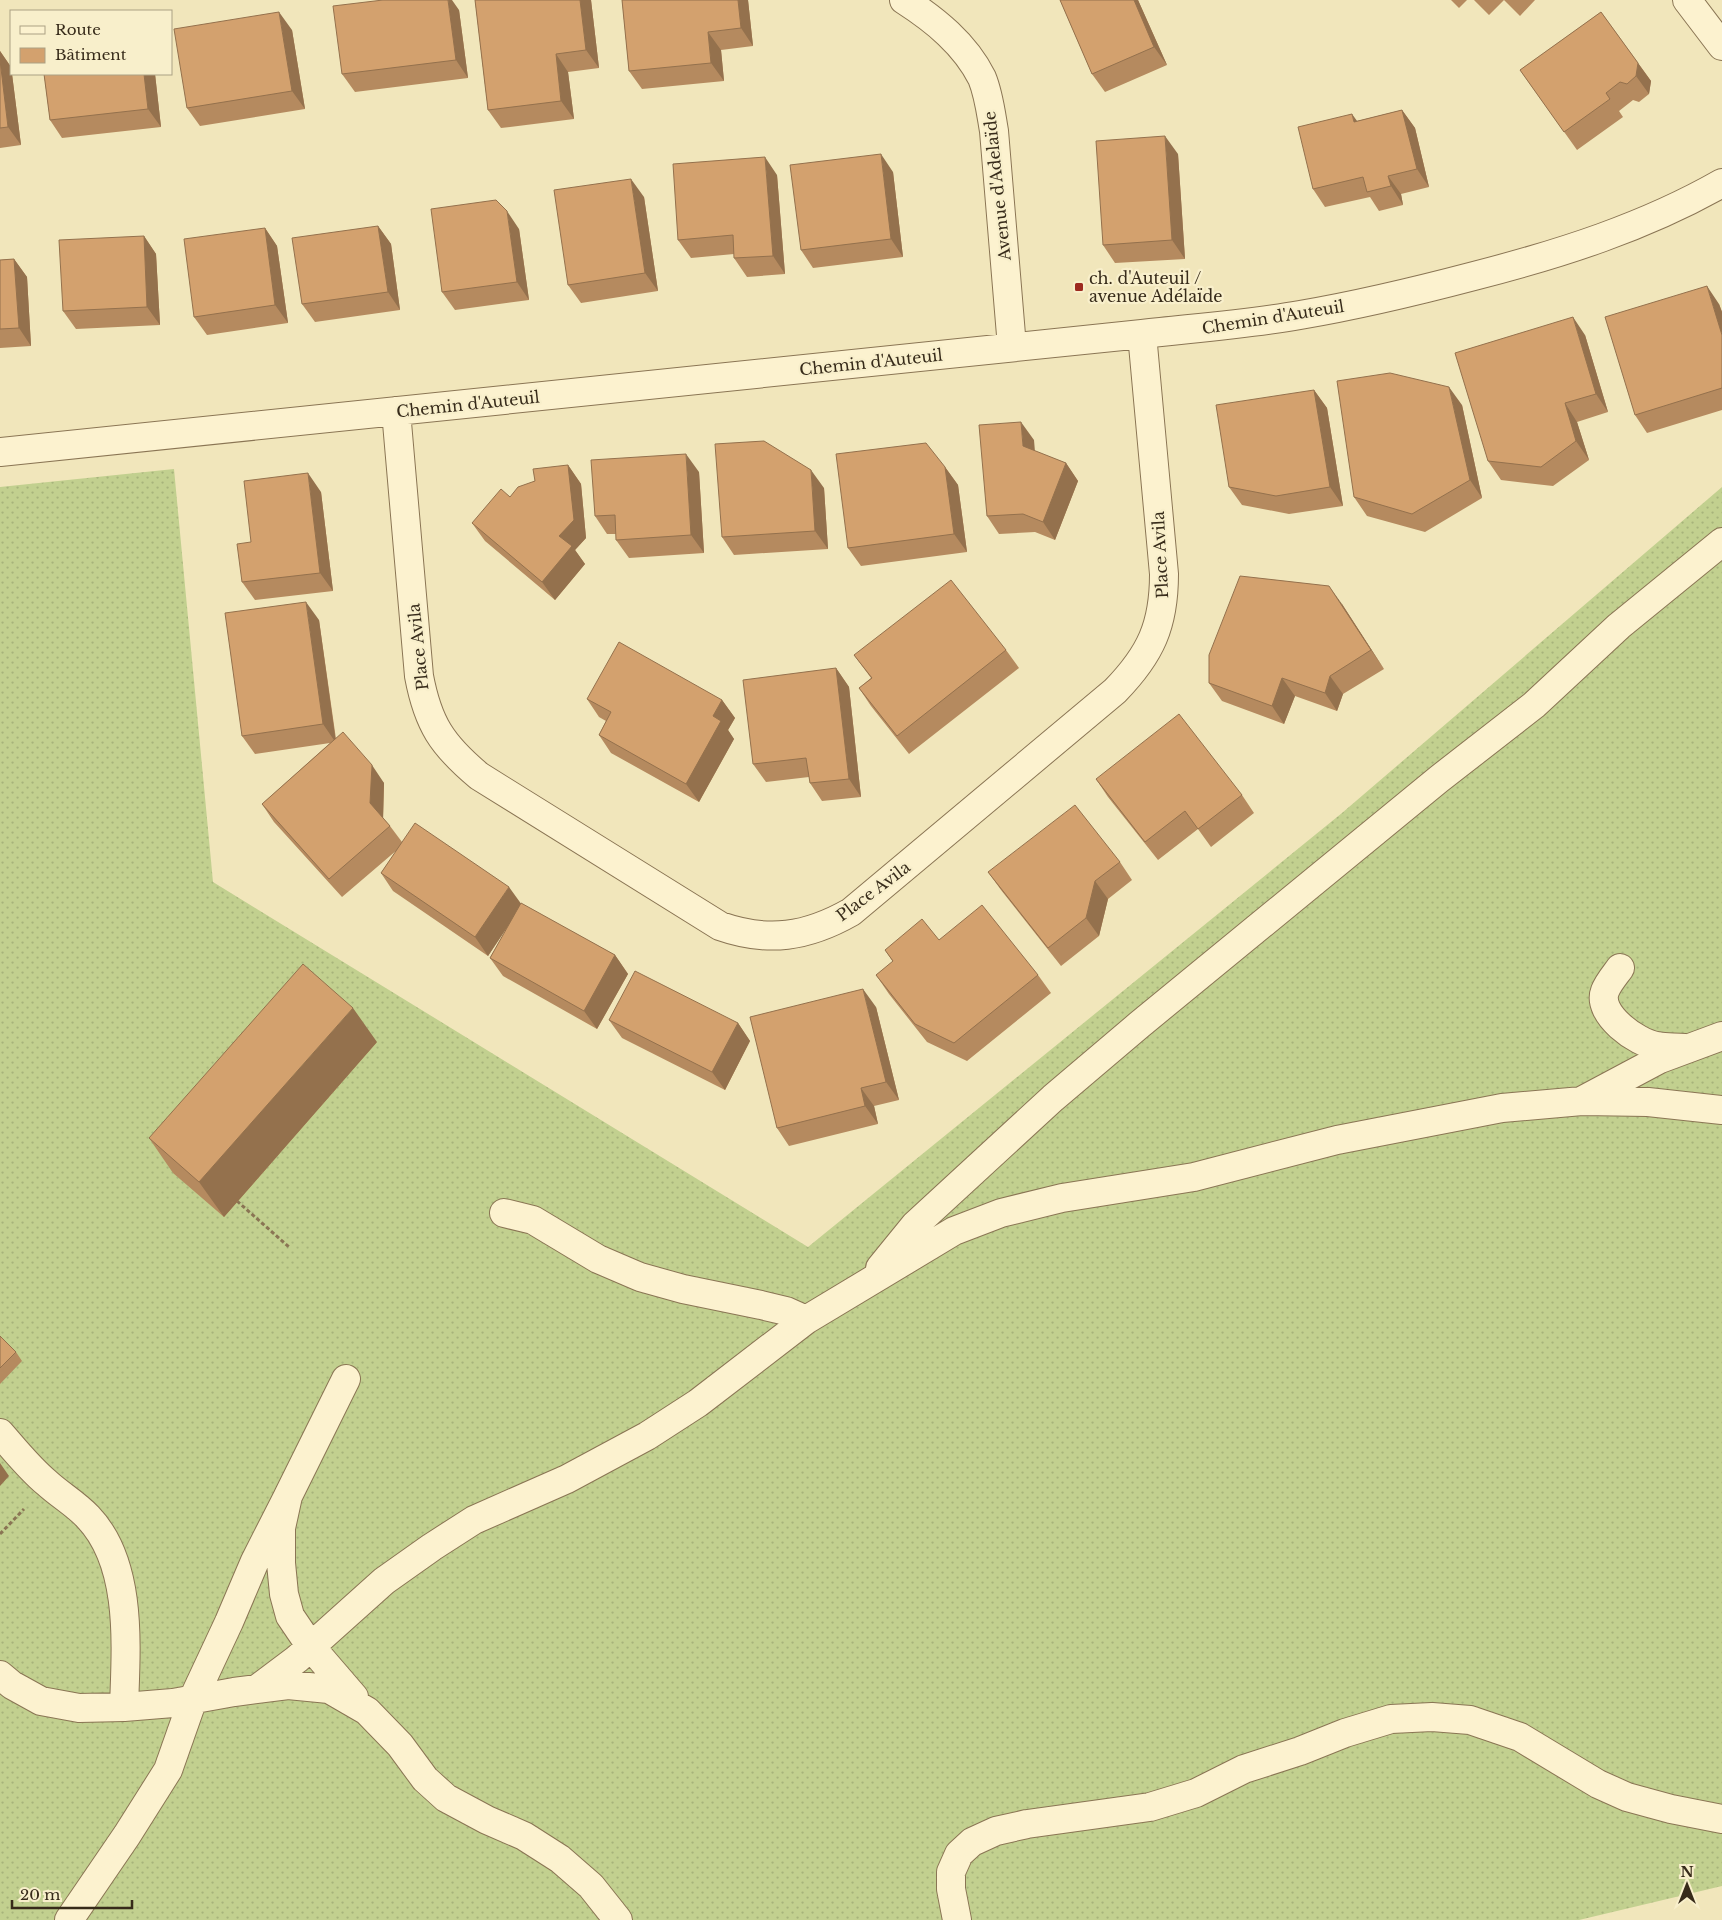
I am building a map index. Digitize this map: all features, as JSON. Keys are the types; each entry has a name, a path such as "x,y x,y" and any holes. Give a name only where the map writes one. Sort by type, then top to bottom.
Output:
{"street":[{"name":"Avenue d'Adelaïde","path":"904,0 949,34 969,56 982,79 994,131 1012,347"},
{"path":"1687,0 1722,46"},
{"name":"Chemin d'Auteuil","path":"0,452 1142,334 1299,315 1438,285 1552,255 1606,237 1673,208 1722,183"},
{"name":"Place Avila","path":"396,412 419,676 429,716 443,741 460,760 479,776 720,926 739,933 759,936 780,936 830,924 851,912 1116,690 1134,672 1148,650 1158,627 1164,599 1164,574 1142,334"},
{"path":"866,1284 915,1225 1053,1098 1439,779 1534,705 1619,626 1722,542"},
{"path":"1620,968 1604,992 1605,1006 1617,1024 1636,1038 1656,1046 1688,1048"},
{"path":"1582,1101 1660,1059 1722,1036"},
{"path":"256,1689 298,1659 384,1581 432,1547 474,1520 566,1479 647,1436 698,1403 806,1320 954,1231 1010,1211 1062,1198 1194,1177 1336,1140 1502,1108 1582,1101 1648,1102 1722,1110"},
{"path":"504,1213 533,1220 598,1259 640,1277 683,1289 786,1311 806,1320"},
{"path":"69,1920 127,1835 168,1770 193,1699 255,1561 346,1380"},
{"path":"0,1433 24,1462 47,1484 88,1517 103,1537 115,1568 127,1637 124,1707"},
{"path":"288,1496 280,1528 280,1563 284,1594 290,1616 311,1647 367,1711 400,1745 425,1779 446,1798 487,1820 524,1836 560,1860 590,1886 618,1920"},
{"path":"0,1675 41,1701 79,1708 173,1703 288,1685 329,1689 367,1711"},
{"path":"957,1920 951,1889 951,1872 959,1854 972,1842 980,1838 996,1831 1027,1824 1150,1807 1196,1793 1244,1769 1300,1751 1345,1733 1391,1719 1432,1717 1470,1720 1520,1737 1598,1784 1627,1797 1672,1809 1722,1819"}],"path":[{"path":"237,1201 288,1247"}],"green space":[{"path":"174,469 213,882 808,1247 1342,813 1722,487 1722,1886 1579,1920 0,1920 0,487"}],"building":[{"path":"383,0 448,0 456,60 342,74 333,6"},
{"path":"475,0 580,0 586,50 556,54 561,101 488,110"},
{"path":"622,0 738,0 741,28 708,32 711,63 629,71"},
{"path":"1060,0 1134,0 1154,47 1092,74"},
{"path":"279,12 292,91 187,108 174,29"},
{"path":"1601,12 1638,63 1636,76 1627,84 1620,82 1606,93 1610,99 1564,132 1520,70"},
{"path":"0,60 8,127 0,128"},
{"path":"44,75 144,75 148,109 50,120"},
{"path":"1402,110 1417,169 1388,176 1391,186 1367,192 1363,177 1313,189 1298,127 1352,114 1354,122"},
{"path":"1165,136 1172,240 1103,245 1096,141"},
{"path":"881,154 891,239 801,250 790,165"},
{"path":"765,157 773,256 734,258 733,235 678,240 673,164"},
{"path":"631,179 645,273 568,285 554,190"},
{"path":"496,200 507,211 517,282 442,292 431,209"},
{"path":"378,226 388,292 302,304 292,238"},
{"path":"265,228 275,305 194,317 184,239"},
{"path":"144,236 147,307 63,311 59,240"},
{"path":"14,259 19,328 0,329 0,260"},
{"path":"1707,286 1722,335 1722,388 1635,415 1605,317"},
{"path":"1573,317 1596,394 1565,403 1576,441 1541,467 1488,461 1455,353"},
{"path":"1390,373 1449,387 1470,480 1412,514 1354,497 1337,381"},
{"path":"1314,390 1330,487 1276,496 1229,487 1216,405"},
{"path":"1021,422 1023,446 1066,463 1043,522 1023,514 987,516 979,425"},
{"path":"764,441 811,470 815,531 722,537 715,444"},
{"path":"926,443 945,467 954,534 848,548 836,454"},
{"path":"686,454 691,535 616,540 615,515 595,516 591,460"},
{"path":"568,465 574,520 559,536 572,546 542,582 472,523 501,489 510,497 518,487 535,481 533,469"},
{"path":"308,473 320,573 242,582 237,544 251,542 244,481"},
{"path":"1240,576 1329,586 1371,650 1330,676 1325,693 1282,678 1272,706 1209,683 1209,655"},
{"path":"951,580 1006,650 897,736 859,688 872,678 854,655"},
{"path":"306,602 323,724 242,736 225,613"},
{"path":"619,642 722,700 713,716 721,721 686,784 599,735 611,712 587,699"},
{"path":"836,668 849,779 810,783 806,758 753,764 743,680"},
{"path":"1179,714 1242,795 1198,829 1185,811 1145,842 1096,779"},
{"path":"343,732 372,765 370,803 390,826 329,879 262,804"},
{"path":"1075,805 1120,862 1095,881 1086,918 1048,948 988,872"},
{"path":"415,823 509,887 475,937 381,873"},
{"path":"521,903 615,955 584,1011 490,958"},
{"path":"982,905 1038,975 954,1043 915,1024 876,975 893,961 885,950 922,919 939,940"},
{"path":"303,964 353,1008 199,1182 149,1138"},
{"path":"635,971 738,1023 712,1072 609,1020"},
{"path":"863,989 886,1082 861,1088 865,1106 777,1128 750,1017"},
{"path":"0,1336 16,1352 0,1368"}],"place":[{"name":"ch. d'Auteuil / avenue Adélaïde","path":"1079,287"}]}
